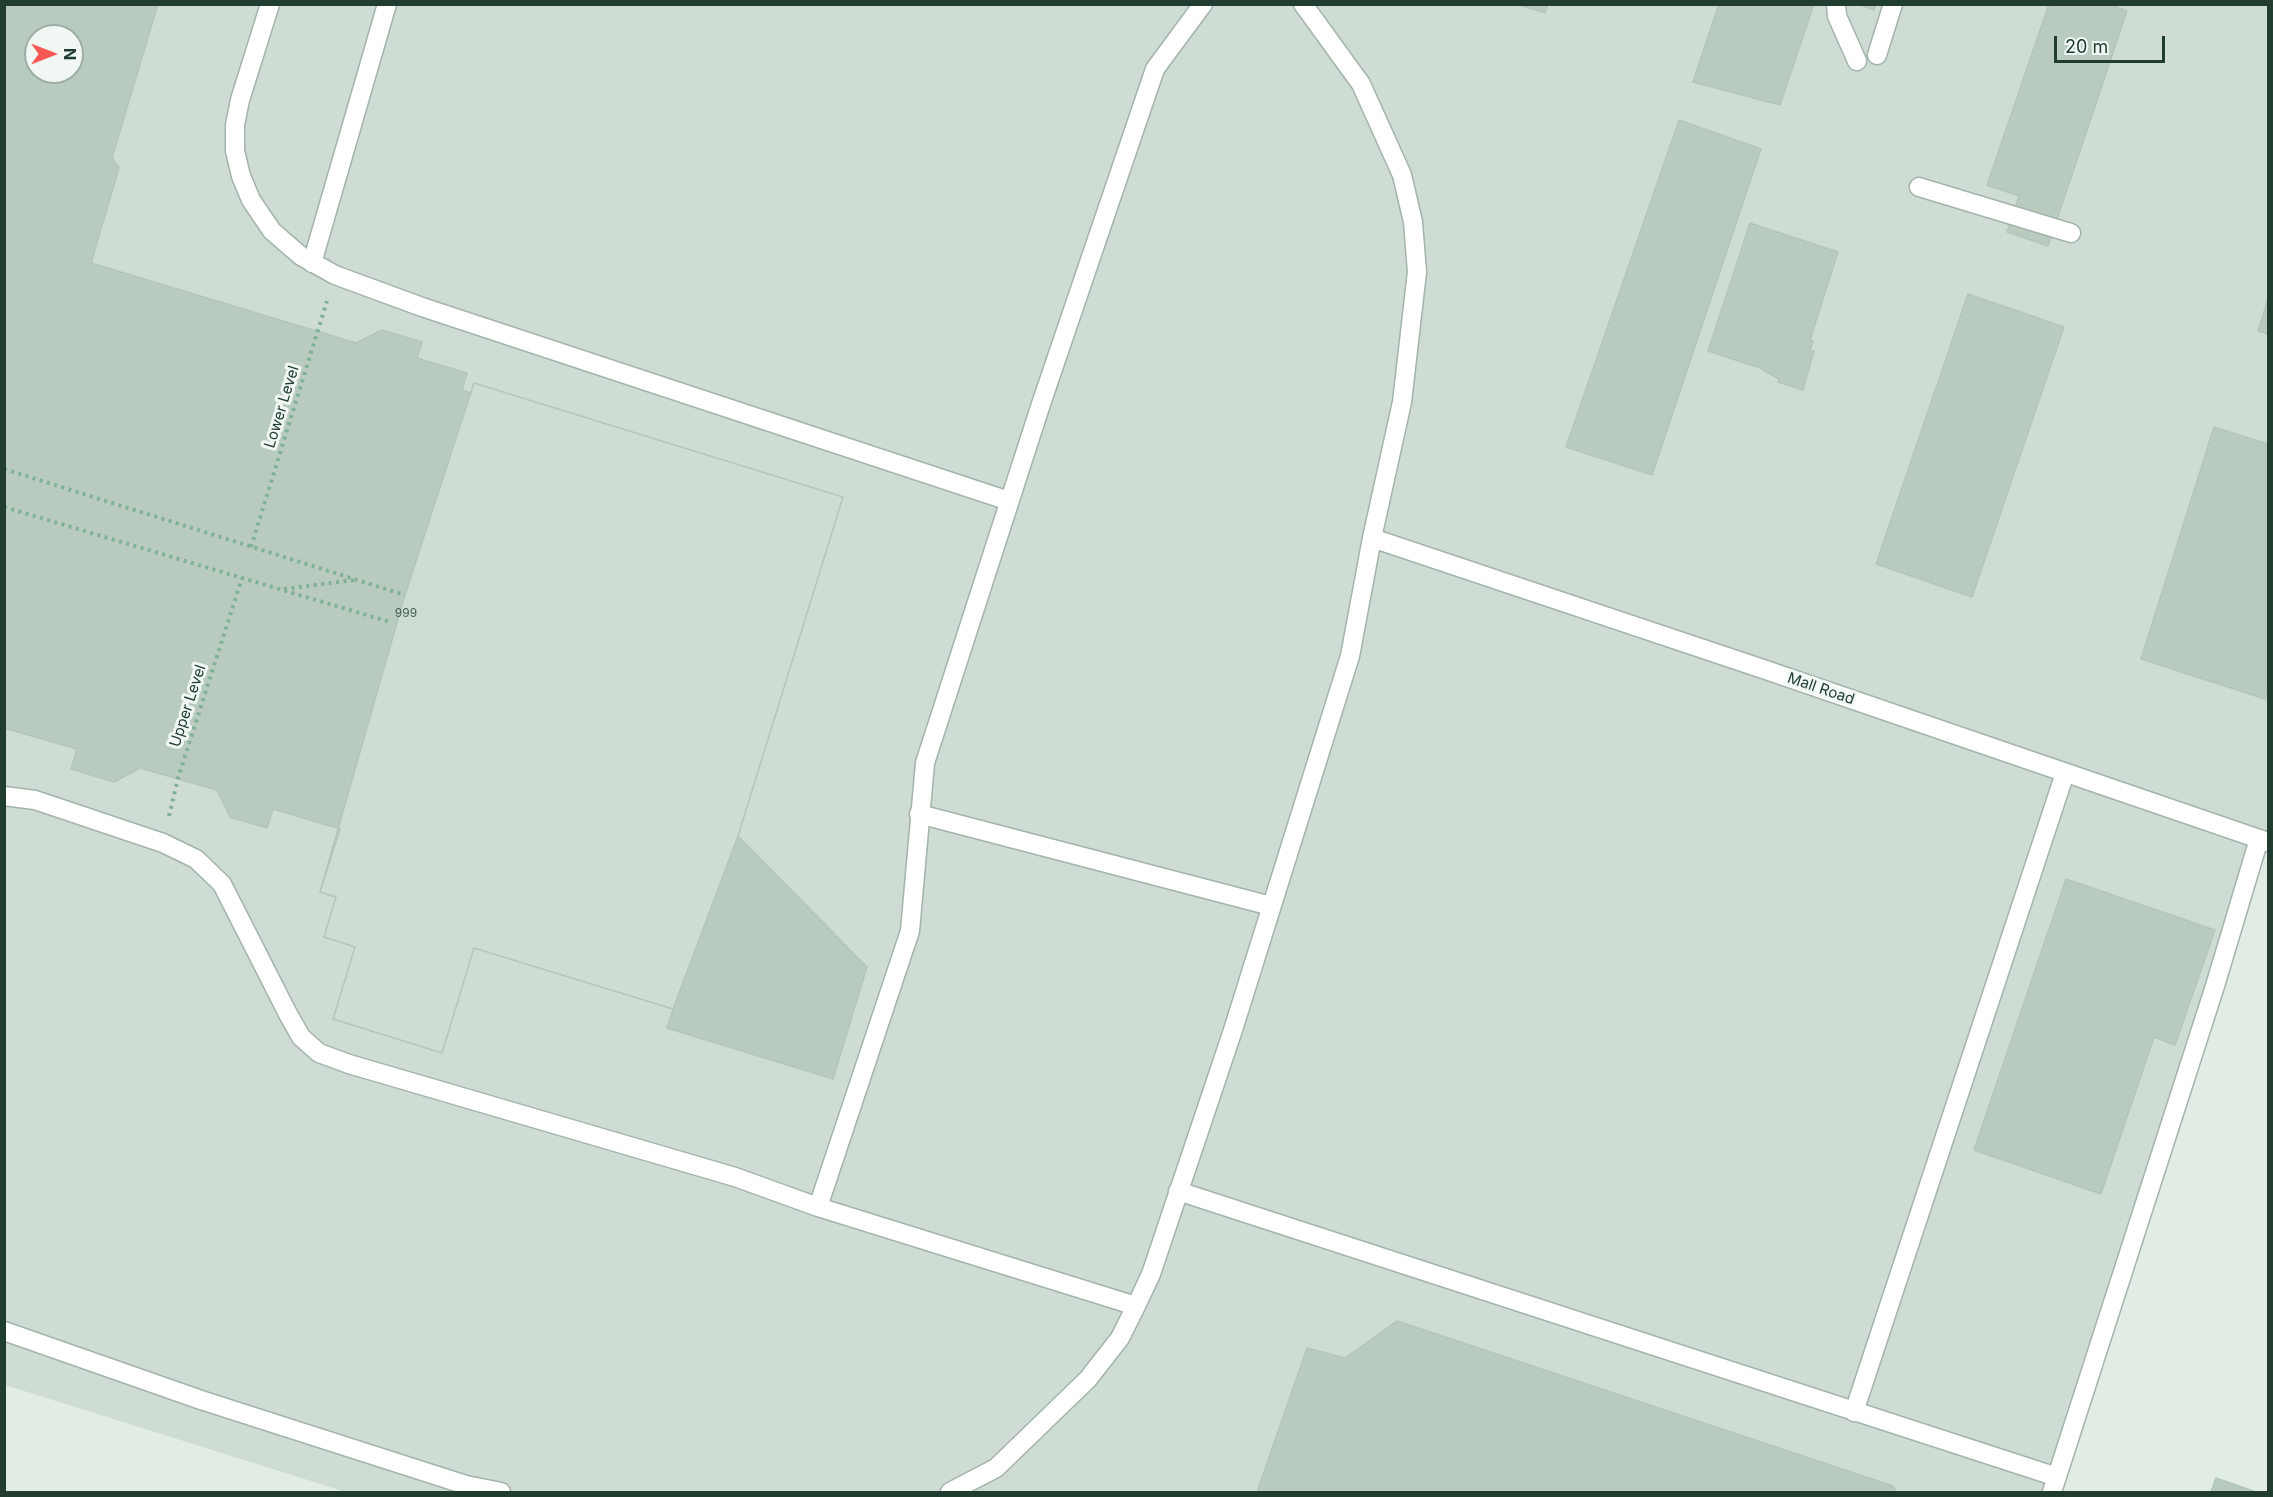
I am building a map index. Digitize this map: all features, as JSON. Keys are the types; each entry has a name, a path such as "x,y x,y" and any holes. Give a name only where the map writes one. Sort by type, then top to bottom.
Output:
{"street":[{"path":"270,4 238,108 235,134 237,160 248,194 265,221 282,240 312,263 335,275 422,307 1009,501"},
{"path":"312,263 387,4"},
{"path":"818,1207 910,931 925,763 1009,501 1155,69 1203,4"},
{"path":"950,1492 996,1468 1088,1380 1120,1338 1136,1306 1151,1274 1233,1030 1350,656 1372,538 1402,402 1417,272 1413,222 1402,176 1361,84 1302,4"},
{"path":"1836,4 1837,16 1857,61"},
{"path":"1877,55 1893,4"},
{"path":"1919,187 2070,233"},
{"name":"Mall Road","path":"1372,538 2264,840"},
{"path":"1854,1412 2065,773"},
{"path":"4,796 35,800 163,843 196,859 222,884 288,1014 301,1036 319,1053 349,1064 735,1177 818,1207 1136,1306"},
{"path":"919,814 1271,906"},
{"path":"1178,1191 1854,1412 2054,1485 2264,840"},
{"path":"4,1332 201,1400 466,1485 501,1492"}],"path":[{"name":"Lower Level","path":"251,547 335,275"},
{"path":"4,469 405,595"},
{"path":"4,507 390,622"},
{"name":"Upper Level","path":"163,843 178,778 242,578"},
{"path":"280,589 358,580"}],"shaded area":[{"path":"5,5 2268,5 2268,840 2059,1492 346,1492 5,1385"}],"building":[{"path":"4,4 158,4 112,158 119,168 91,263 356,343 382,330 422,342 417,358 467,373 462,390 471,393 474,383 843,497 738,836 867,967 833,1079 667,1028 673,1009 474,948 442,1053 333,1019 355,947 324,937 336,897 320,892 340,829 273,809 267,828 230,817 217,790 140,768 114,782 71,769 77,749 4,728"},
{"path":"1517,4 1548,4 1545,13"},
{"path":"1719,4 1814,4 1780,105 1693,82"},
{"path":"1858,4 1876,4 1874,10"},
{"path":"2049,4 2109,4 2127,11 2048,246 2007,232 2019,196 1987,185"},
{"path":"1679,120 1761,149 1652,475 1566,447"},
{"path":"1750,223 1838,252 1810,340 1813,341 1810,351 1814,351 1803,390 1778,382 1779,379 1760,368 1708,351"},
{"path":"1968,294 2064,327 1972,597 1876,564"},
{"path":"2268,299 2268,334 2258,331"},
{"path":"474,383 843,497 738,836 673,1009 474,948 442,1053 333,1019 355,947 324,937 336,897 320,892 405,595"},
{"path":"2214,427 2268,444 2268,688 2265,699 2141,659"},
{"path":"2066,879 2215,930 2175,1045 2154,1037 2101,1194 1974,1150"},
{"path":"1397,1321 1893,1486 1896,1492 1257,1492 1307,1348 1345,1358"},
{"path":"2216,1478 2256,1492 2211,1492"}]}
